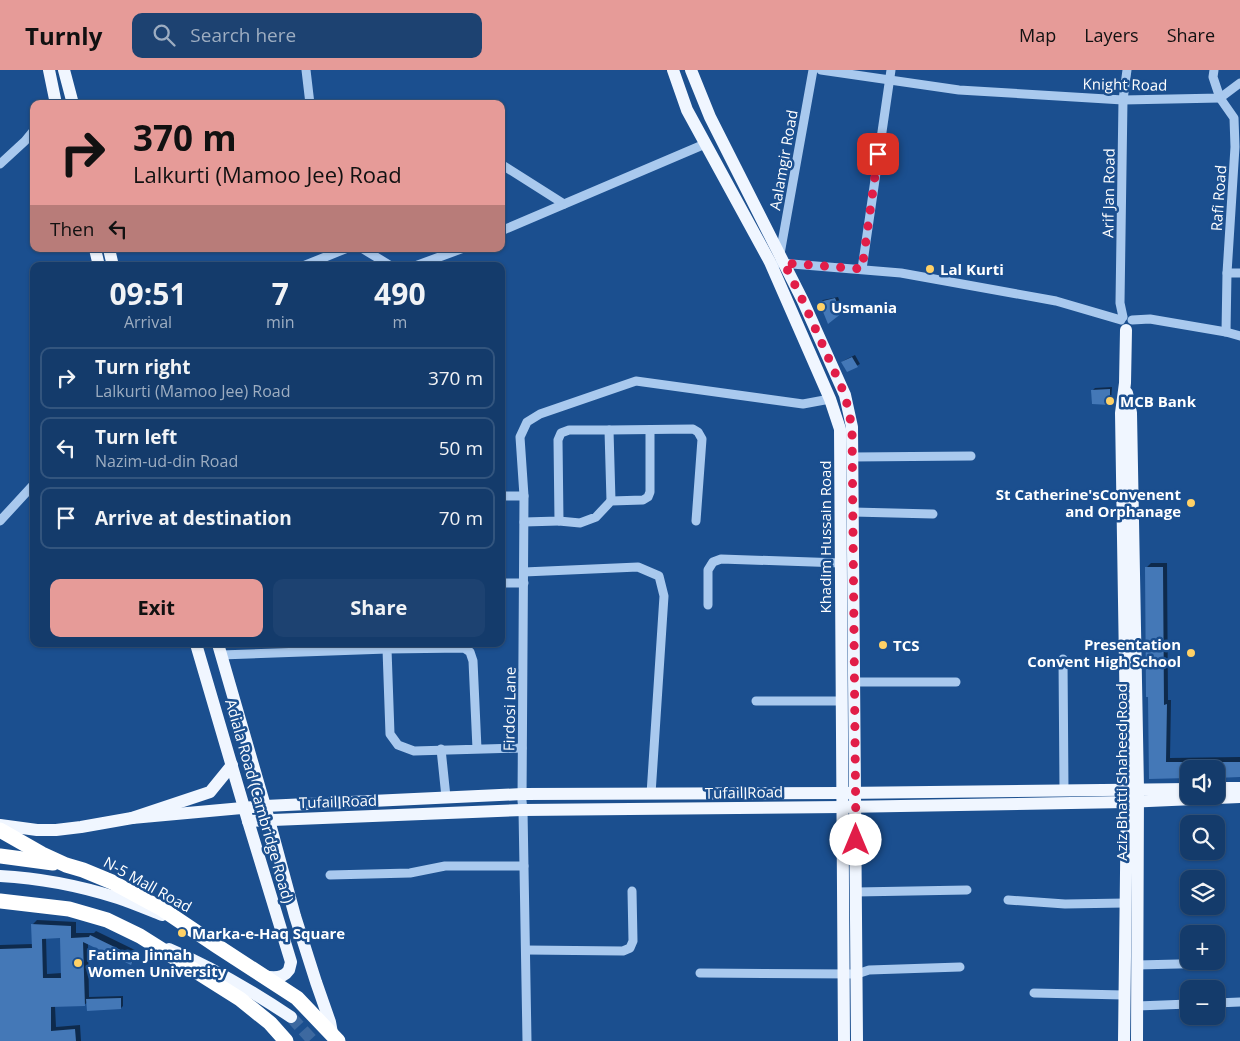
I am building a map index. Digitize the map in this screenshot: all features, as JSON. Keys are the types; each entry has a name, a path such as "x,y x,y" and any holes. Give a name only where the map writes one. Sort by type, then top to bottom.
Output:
{"highway":[{"name":"N-5 Mall Road","path":"0,830 42,854 112,882 162,909 297,998 335,1037"},
{"path":"0,856 66,865"},
{"path":"0,901 69,909 107,920 140,936 240,999 270,1023 286,1041"}],"main road":[{"path":"49,70 55,100"},
{"path":"64,70 72,100"},
{"name":"Khadim Hussain Road","path":"673,70 687,110 705,144 803,301 845,395 852,427 856,892 844,1041"},
{"name":"Khadim Hussain Road","path":"691,70 710,117 778,260 840,430 842,807 850,974 857,1041"},
{"name":"Aziz Bhatti Shaheed Road","path":"1125,322 1125,383 1121,413 1137,966 1137,1041"},
{"name":"Adiala Road (Cambridge Road)","path":"197,647 291,962 289,970 283,976 272,978 264,976"},
{"name":"Adiala Road (Cambridge Road)","path":"220,649 295,916 335,1037"},
{"path":"0,825 37,830 56,830 132,818 210,792 232,765"},
{"path":"1225,788 1240,788"},
{"name":"Tufail Road","path":"132,818 244,807 522,794 1064,790 1132,795 1240,797"},
{"name":"Tufail Road","path":"248,821 523,810 842,807 1132,795 1180,790"},
{"name":"Aziz Bhatti Shaheed Road","path":"1124,1041 1125,903 1132,795"},
{"path":"0,876 70,885 119,898 183,923"},
{"path":"140,936 195,960 247,988 291,1017"}],"street":[{"path":"306,70 310,100"},
{"name":"Aalamgir Road","path":"778,260 812,70"},
{"name":"Knight Road","path":"821,70 890,75 959,90 1123,100 1220,98"},
{"name":"Arif Jan Road","path":"1125,322 1120,303 1123,100 1127,70"},
{"name":"Rafi Road","path":"1214,70 1213,76 1220,98 1234,118 1238,148 1227,273 1226,332"},
{"path":"862,269 890,75"},
{"path":"1220,98 1240,83"},
{"path":"0,164 30,135"},
{"path":"505,229 705,144"},
{"path":"505,167 564,204"},
{"path":"312,262 337,252"},
{"path":"368,252 384,262"},
{"path":"426,262 453,252"},
{"path":"778,260 901,273 1056,301 1125,322 1150,319 1240,336"},
{"path":"1227,273 1240,273"},
{"name":"Firdosi Lane","path":"527,1041 522,794 524,496 520,437 526,422 540,414 636,381 803,404 830,400"},
{"path":"559,522 558,440 561,433 569,430 693,429 698,432 702,439 696,521"},
{"path":"524,522 580,523 596,517 611,501 609,430"},
{"path":"611,501 642,500 648,497 650,492 650,430"},
{"path":"853,457 971,456"},
{"path":"0,520 30,488"},
{"path":"505,496 524,496"},
{"path":"853,512 933,514"},
{"path":"708,605 708,570 712,562 722,559 841,563"},
{"path":"524,572 638,567 659,576 664,596 651,794"},
{"path":"505,583 524,583"},
{"path":"220,649 464,648 470,652 473,661 478,749"},
{"path":"388,649 390,734 398,745 414,751 522,748"},
{"path":"1063,659 1064,790"},
{"path":"855,682 956,682"},
{"path":"756,701 842,700"},
{"path":"441,750 446,797"},
{"path":"330,875 410,873 445,866 524,866"},
{"path":"856,892 967,890"},
{"path":"526,950 623,951 630,948 633,941 632,891"},
{"path":"1008,900 1065,904 1125,903"},
{"path":"1137,966 1180,965"},
{"path":"700,973 850,974 869,970 960,968"},
{"path":"1034,993 1124,995"},
{"path":"1225,1002 1240,1002"},
{"path":"1137,1006 1180,1004"}],"building":[{"path":"835,298 842,313 828,324 819,302"},
{"path":"852,357 858,367 847,372 841,362"},
{"path":"1110,389 1110,405 1092,404 1091,390"},
{"path":"1145,567 1163,567 1164,705 1167,704 1166,762 1180,762 1180,778 1149,779 1148,697 1146,697"},
{"path":"1225,762 1240,762 1240,777 1225,778"},
{"path":"31,924 71,926 71,938 89,937 90,935 135,957 131,965 83,942 85,1006 51,1007 51,1031 75,1029 76,1041 0,1041 0,949 32,948","holes":["60,938 61,978 43,978 42,939"]},
{"path":"121,998 121,1009 87,1011 86,999"}],"tunnel":[{"path":"291,1017 313,1041"}],"place":[{"name":"Lal Kurti","path":"930,269"},
{"name":"Usmania","path":"821,307"},
{"name":"MCB Bank","path":"1110,401"},
{"name":"St Catherine'sConvenent and Orphanage","path":"1191,503"},
{"name":"TCS","path":"883,645"},
{"name":"Presentation Convent High School","path":"1191,653"},
{"name":"Marka-e-Haq Square","path":"182,933"},
{"name":"Fatima Jinnah Women University","path":"78,963"}],"route":[{"path":"856,840 852,427 845,395 784,263 862,269 878,154"}]}
